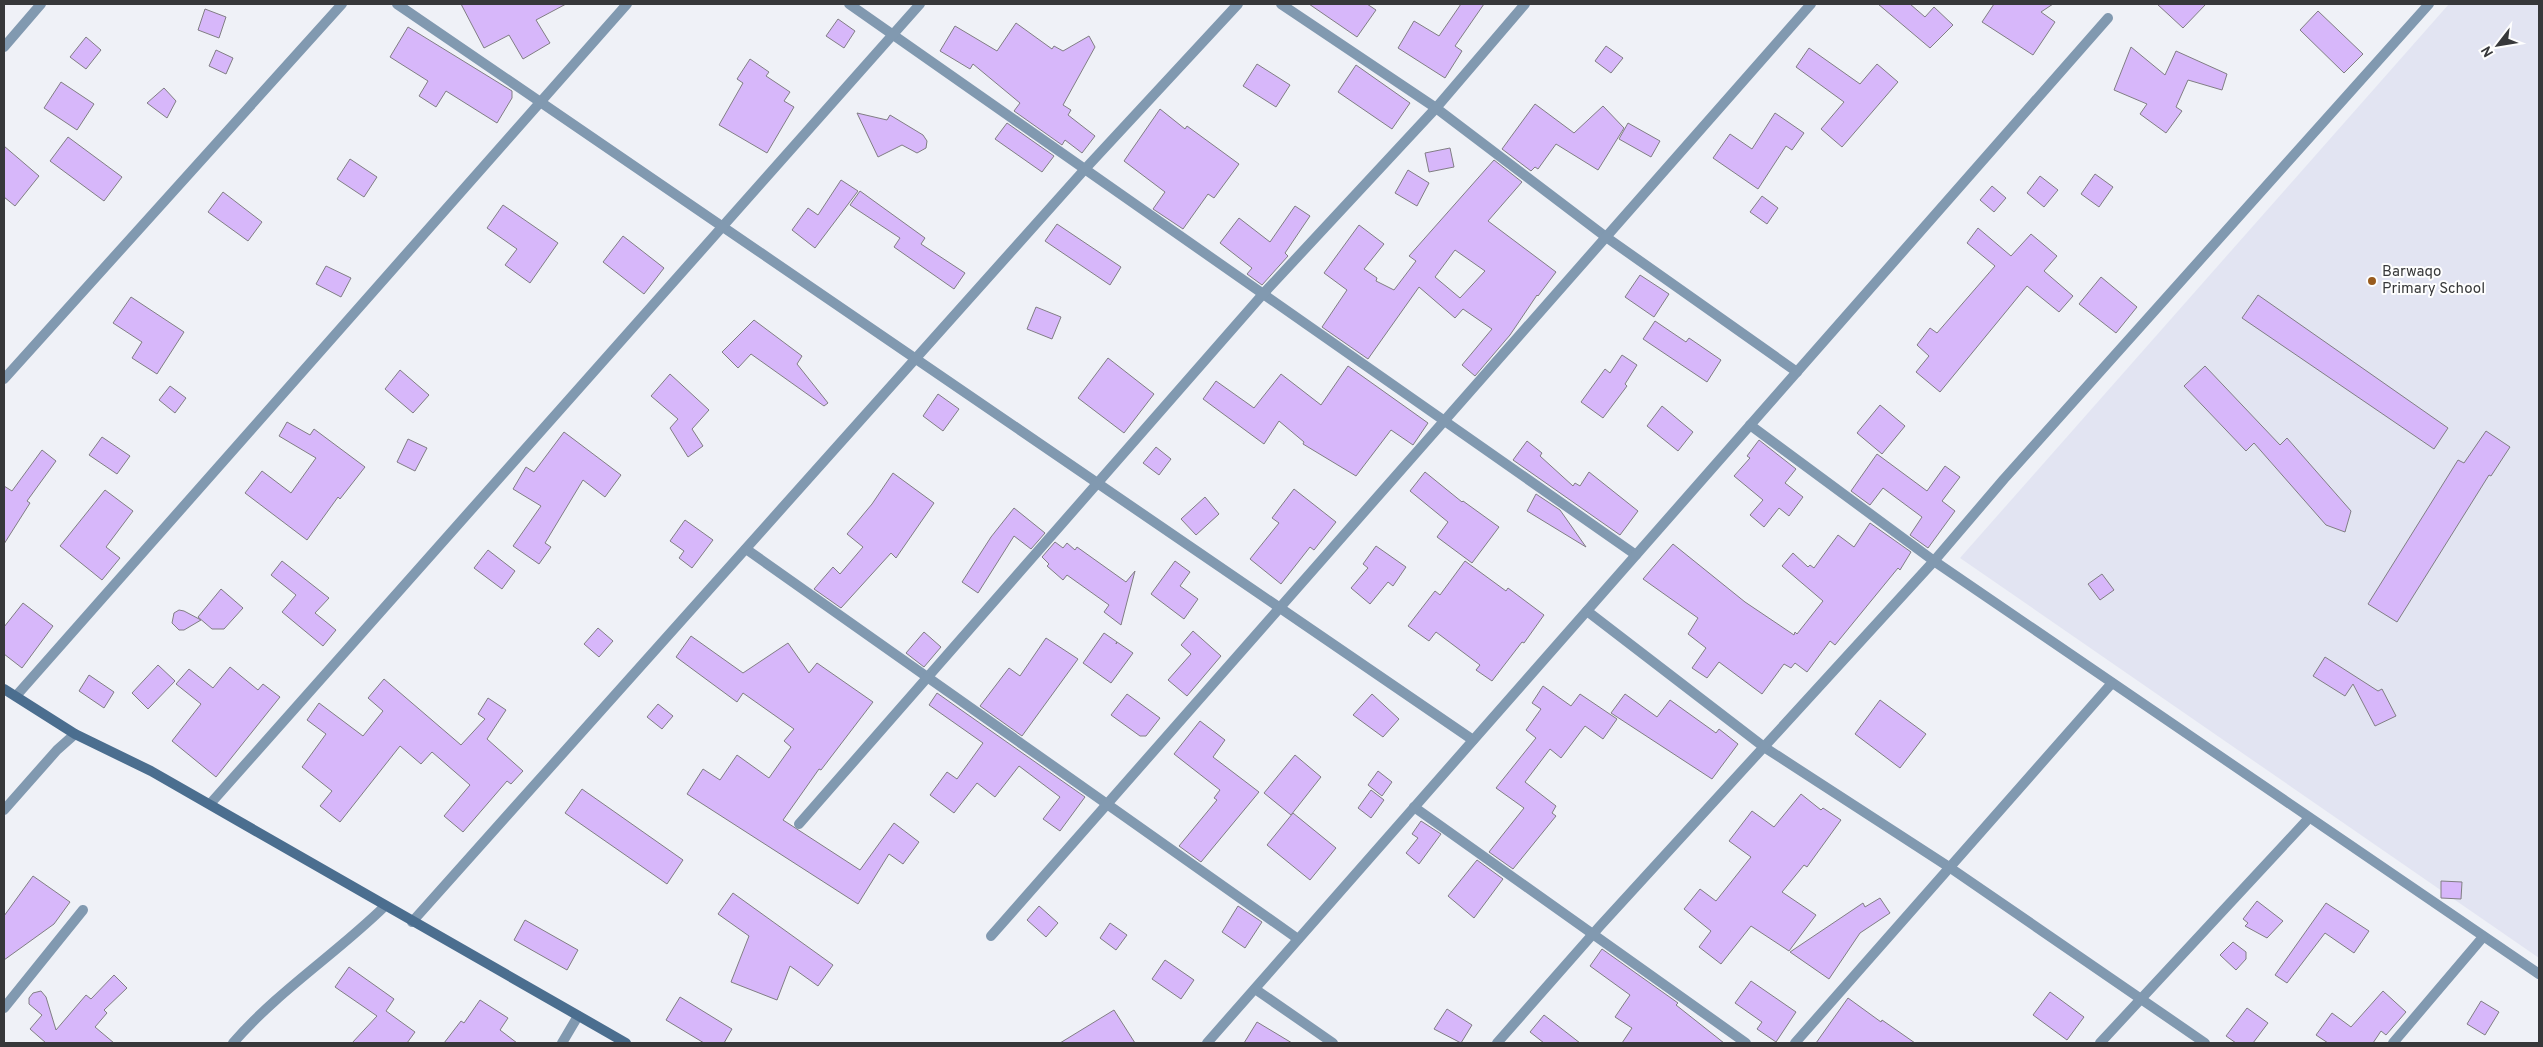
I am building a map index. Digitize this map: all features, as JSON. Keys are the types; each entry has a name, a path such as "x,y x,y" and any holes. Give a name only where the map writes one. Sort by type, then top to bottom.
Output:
{"main road":[{"path":"4,689 75,734 151,771 210,804 412,922 626,1043"}],"street":[{"path":"4,47 41,4"},
{"path":"4,379 342,4"},
{"path":"397,4 1473,740"},
{"path":"16,696 627,4"},
{"path":"849,4 1636,556"},
{"path":"210,804 920,4"},
{"path":"412,922 1085,169 1238,4"},
{"path":"1281,4 1436,108 1606,237 1797,372"},
{"path":"799,824 1263,294 1436,108 1525,4"},
{"path":"991,936 1811,4"},
{"path":"1497,1043 1593,934 1934,561 2004,479 2430,4"},
{"path":"1207,1043 2108,18"},
{"path":"1750,425 1934,561 2539,974"},
{"path":"746,549 1298,939"},
{"path":"1587,611 1764,747 1950,868 2205,1043"},
{"path":"1795,1043 2112,683"},
{"path":"4,810 56,750 75,734"},
{"path":"1414,807 1746,1043"},
{"path":"2100,1043 2308,818"},
{"path":"233,1043 281,995 353,937 385,906"},
{"path":"4,1008 84,910"},
{"path":"2392,1043 2483,937"},
{"path":"1255,989 1332,1043"},
{"path":"562,1043 578,1016"}],"shaded area":[{"name":"Barwaqo Primary School","path":"2449,4 2539,4 2539,958 1960,558"}],"building":[{"path":"461,4 566,4 536,20 550,43 523,59 509,35 484,48"},
{"path":"1309,4 1367,4 1376,10 1357,37"},
{"path":"1461,4 1484,4 1455,46 1462,51 1445,78 1398,48 1414,21 1439,36"},
{"path":"1878,4 1910,4 1925,17 1934,7 1953,25 1930,48"},
{"path":"1994,4 2053,4 2041,12 2055,22 2033,55 1982,22"},
{"path":"2157,4 2206,4 2183,28"},
{"path":"205,9 226,17 219,38 198,30"},
{"path":"2318,11 2363,54 2344,73 2300,30"},
{"path":"838,19 855,31 844,48 826,36"},
{"path":"1016,23 1052,49 1054,46 1063,51 1089,36 1095,47 1063,105 1071,110 1068,115 1095,136 1082,153 1065,140 1062,145 1014,111 1020,103 973,64 970,69 940,51 955,26 997,51"},
{"path":"408,27 512,91 512,98 497,123 446,91 436,107 419,96 428,81 390,57"},
{"path":"86,37 101,50 86,69 70,57"},
{"path":"1606,46 1623,58 1611,73 1595,61"},
{"path":"2131,47 2165,75 2176,51 2227,74 2222,90 2188,80 2176,107 2182,111 2166,133 2140,114 2147,104 2114,90"},
{"path":"1809,48 1860,84 1877,64 1898,82 1842,147 1821,129 1844,102 1796,67"},
{"path":"216,50 233,58 226,74 209,66"},
{"path":"750,59 769,72 766,76 790,92 784,101 794,107 767,153 719,125 743,83 737,79"},
{"path":"1257,64 1290,85 1276,107 1243,86"},
{"path":"1356,65 1410,103 1392,129 1338,92"},
{"path":"61,82 94,104 77,130 44,108"},
{"path":"164,88 176,101 167,118 147,103"},
{"path":"1535,104 1574,133 1603,106 1624,128 1598,170 1556,144 1538,169 1535,167 1531,171 1502,149"},
{"path":"1160,109 1185,129 1187,126 1239,164 1214,198 1208,194 1183,229 1153,209 1165,192 1124,161"},
{"path":"857,113 887,120 890,115 923,135 927,141 926,148 917,153 902,145 878,157"},
{"path":"1775,113 1804,133 1792,150 1786,146 1758,189 1713,158 1730,134 1752,149"},
{"path":"1007,123 1054,156 1042,172 995,139"},
{"path":"1628,123 1660,141 1651,157 1619,139"},
{"path":"68,137 122,177 104,201 50,161"},
{"path":"4,146 39,176 15,206 4,197"},
{"path":"1450,148 1454,167 1429,172 1425,153"},
{"path":"350,159 377,177 364,197 337,179"},
{"path":"1494,160 1522,182 1488,221 1556,272 1537,295 1510,335 1475,376 1462,365 1492,329 1463,309 1455,318 1419,287 1368,359 1322,327 1347,290 1324,273 1359,225 1384,244 1364,269 1377,278 1376,281 1394,290 1416,261 1409,256","holes":["1455,250 1485,271 1460,298 1435,277"]},
{"path":"1408,170 1429,183 1417,206 1395,193"},
{"path":"2095,174 2113,187 2099,207 2081,194"},
{"path":"2040,176 2058,190 2044,207 2027,193"},
{"path":"841,180 858,191 815,248 792,230 808,208 818,215"},
{"path":"1992,186 2006,198 1994,212 1980,200"},
{"path":"860,191 925,238 921,244 965,273 954,289 894,247 900,238 850,205"},
{"path":"223,192 262,222 248,241 208,212"},
{"path":"1762,196 1778,208 1767,224 1750,212"},
{"path":"503,205 558,243 530,283 505,265 517,249 487,228"},
{"path":"1295,206 1310,216 1285,253 1288,256 1262,285 1247,274 1252,268 1220,243 1239,218 1270,242"},
{"path":"1057,224 1121,267 1110,285 1045,241"},
{"path":"1978,228 2011,256 2031,234 2057,256 2044,271 2073,296 2059,312 2027,286 1940,392 1916,372 1929,356 1917,345 1930,328 1937,333 1995,266 1967,243"},
{"path":"623,236 664,268 644,294 603,262"},
{"path":"326,266 351,278 341,297 316,284"},
{"path":"1640,275 1669,294 1654,317 1625,297"},
{"path":"2101,277 2137,307 2116,333 2079,304"},
{"path":"2258,295 2448,428 2434,449 2242,318"},
{"path":"131,297 184,332 157,374 132,358 142,342 113,323"},
{"path":"1036,307 1061,317 1052,339 1027,329"},
{"path":"754,320 802,356 797,364 828,403 824,406 751,354 738,368 722,352"},
{"path":"1655,321 1686,342 1689,338 1721,360 1707,382 1643,339"},
{"path":"1622,355 1637,365 1625,384 1627,386 1603,418 1581,402 1605,369 1610,373"},
{"path":"1108,358 1154,394 1124,433 1078,398"},
{"path":"1348,366 1428,423 1413,445 1391,430 1356,476 1303,444 1304,442 1279,421 1264,444 1203,399 1216,381 1254,408 1281,374 1321,405"},
{"path":"2205,366 2280,445 2287,438 2351,511 2345,532 2326,525 2254,443 2246,451 2184,386"},
{"path":"400,370 429,395 413,413 385,389"},
{"path":"670,374 709,410 692,429 703,446 688,457 670,428 678,419 651,396"},
{"path":"170,386 186,398 175,413 159,400"},
{"path":"938,394 959,409 943,431 923,416"},
{"path":"1880,405 1905,426 1882,454 1857,433"},
{"path":"1662,406 1693,432 1678,451 1647,426"},
{"path":"287,422 310,435 314,429 365,467 340,499 338,497 307,540 245,493 262,471 291,493 316,458 279,436"},
{"path":"2486,431 2510,447 2491,476 2489,475 2397,622 2368,604 2458,460 2464,463"},
{"path":"564,432 621,475 605,497 583,480 545,543 551,547 539,564 513,546 541,506 513,489 526,467 534,472"},
{"path":"102,437 130,456 117,474 89,455"},
{"path":"408,439 427,448 415,471 397,462"},
{"path":"1759,440 1796,469 1785,483 1803,497 1789,516 1779,508 1764,527 1750,515 1763,500 1734,476 1750,458 1747,456"},
{"path":"1527,441 1542,453 1540,456 1573,486 1575,483 1580,486 1589,472 1638,511 1620,535 1513,460"},
{"path":"1156,447 1171,459 1159,475 1143,463"},
{"path":"42,450 56,461 27,501 30,503 4,544 4,486 12,491"},
{"path":"1877,454 1927,491 1945,466 1960,477 1942,501 1955,511 1928,548 1910,535 1922,517 1883,488 1870,505 1851,491"},
{"path":"1425,472 1462,502 1499,527 1472,563 1437,537 1448,522 1410,491"},
{"path":"893,473 934,503 896,558 891,553 841,608 814,589 833,567 840,574 863,547 847,534 872,504"},
{"path":"1294,489 1336,522 1314,550 1310,547 1281,584 1250,559 1279,523 1272,518"},
{"path":"105,490 133,511 106,547 120,558 102,580 60,546"},
{"path":"1536,494 1560,510 1586,547 1527,511"},
{"path":"1205,497 1219,514 1196,535 1181,519"},
{"path":"1014,508 1045,533 1031,549 1014,536 978,593 962,582 991,537"},
{"path":"685,520 713,540 692,568 679,558 684,551 670,541"},
{"path":"1870,523 1911,552 1900,570 1898,568 1835,645 1830,641 1807,672 1795,663 1791,668 1784,664 1762,694 1719,662 1707,678 1692,668 1706,648 1688,634 1698,618 1643,579 1673,544 1745,602 1794,635 1795,632 1797,634 1823,601 1782,566 1793,553 1808,567 1810,565 1814,568 1838,535 1854,547"},
{"path":"1055,542 1063,548 1067,543 1075,550 1077,547 1126,582 1135,571 1121,625 1104,612 1109,605 1067,575 1063,580 1047,566 1049,564 1042,557"},
{"path":"1376,546 1406,567 1393,586 1388,582 1370,604 1351,588 1368,568 1363,564"},
{"path":"488,550 515,571 502,589 474,568"},
{"path":"282,561 329,598 315,613 336,630 323,646 282,612 296,595 271,575"},
{"path":"1175,561 1190,572 1180,586 1198,599 1184,619 1151,594"},
{"path":"1465,561 1506,591 1508,588 1544,615 1524,643 1522,642 1492,681 1476,670 1480,665 1436,632 1429,641 1408,626 1435,591 1440,595"},
{"path":"2102,574 2114,590 2100,600 2088,584"},
{"path":"221,589 243,608 224,629 212,629 198,617"},
{"path":"23,603 53,626 22,668 4,654 4,627"},
{"path":"179,610 201,620 184,630 179,630 172,623 174,613"},
{"path":"598,628 613,641 599,657 584,644"},
{"path":"1193,631 1221,656 1187,696 1168,680 1191,654 1181,645"},
{"path":"924,632 941,647 924,667 906,653"},
{"path":"1104,633 1133,653 1111,683 1083,663"},
{"path":"691,636 743,673 788,643 809,673 817,663 873,702 821,770 819,769 783,820 860,870 894,823 919,842 903,864 889,854 858,904 687,794 703,769 720,780 737,755 769,778 791,747 784,741 794,729 743,693 737,702 676,657"},
{"path":"1046,638 1078,659 1022,736 980,706 1009,668 1020,676"},
{"path":"2325,657 2378,691 2382,689 2396,716 2375,726 2353,684 2345,696 2313,676"},
{"path":"158,665 175,681 148,709 132,693"},
{"path":"230,667 258,690 263,684 280,697 216,777 172,741 201,704 176,684 189,669 213,688"},
{"path":"89,675 114,692 104,708 79,691"},
{"path":"384,679 461,745 485,719 478,714 488,698 506,710 487,739 523,771 511,784 507,781 463,832 444,816 470,785 432,752 421,764 400,746 340,822 320,806 332,791 302,767 326,734 307,720 319,703 363,736 383,711 368,698"},
{"path":"1543,686 1571,706 1580,694 1617,719 1603,739 1585,726 1561,758 1550,749 1525,782 1556,806 1552,813 1556,816 1513,869 1489,852 1524,808 1496,788 1536,738 1526,730 1541,709 1532,703"},
{"path":"937,693 1085,797 1060,831 1043,819 1060,797 1019,766 995,797 977,783 954,813 930,795 947,772 957,779 983,743 929,705"},
{"path":"1127,694 1160,718 1146,736 1140,736 1111,715"},
{"path":"1372,694 1399,719 1383,737 1353,715"},
{"path":"1625,694 1657,717 1670,700 1716,733 1719,729 1738,744 1712,779 1611,713"},
{"path":"1880,700 1926,734 1900,768 1855,734"},
{"path":"658,704 673,716 662,729 647,717"},
{"path":"1200,721 1225,740 1213,757 1259,792 1201,862 1179,846 1217,800 1214,798 1220,790 1174,754"},
{"path":"1295,755 1321,777 1291,815 1264,793"},
{"path":"1378,771 1392,782 1382,796 1368,785"},
{"path":"582,789 683,860 667,884 565,813"},
{"path":"1371,790 1384,800 1371,818 1358,808"},
{"path":"1801,794 1821,810 1823,808 1841,820 1807,867 1804,865 1782,892 1816,915 1789,951 1751,926 1721,964 1699,947 1711,931 1684,909 1700,889 1716,901 1751,857 1729,841 1752,811 1774,827"},
{"path":"1293,813 1336,848 1310,880 1267,845"},
{"path":"1421,821 1441,834 1419,864 1406,853 1418,838 1412,834"},
{"path":"1477,860 1503,879 1474,918 1448,896"},
{"path":"33,876 70,902 54,924 4,960 4,916"},
{"path":"2441,881 2462,882 2461,899 2441,898"},
{"path":"733,893 833,965 818,986 790,966 777,1000 731,982 749,936 718,914"},
{"path":"1880,898 1890,913 1860,933 1829,979 1790,952 1863,903 1865,907"},
{"path":"2257,901 2283,921 2267,938 2245,926 2248,923 2243,919"},
{"path":"2326,903 2369,931 2354,953 2325,933 2287,983 2275,975"},
{"path":"1039,906 1058,923 1046,937 1027,920"},
{"path":"1238,906 1262,922 1245,948 1222,932"},
{"path":"525,920 578,950 567,970 514,940"},
{"path":"1110,923 1127,935 1116,950 1100,938"},
{"path":"2233,942 2246,952 2246,959 2236,970 2220,955"},
{"path":"1602,949 1678,1003 1676,1005 1724,1043 1622,1043 1632,1028 1615,1017 1630,995 1590,966"},
{"path":"1165,960 1194,980 1181,999 1152,979"},
{"path":"349,967 394,999 386,1011 415,1032 407,1043 352,1043 377,1016 335,987"},
{"path":"114,975 127,988 104,1010 107,1013 95,1027 114,1043 46,1043 30,1029 42,1015 29,1004 29,998 33,993 41,991 46,997 56,1030 86,995 91,999"},
{"path":"1751,981 1796,1012 1776,1042 1757,1029 1762,1022 1735,1003"},
{"path":"2383,991 2406,1012 2386,1035 2381,1031 2373,1043 2328,1043 2316,1035 2332,1013 2351,1027"},
{"path":"2050,992 2084,1017 2067,1040 2033,1015"},
{"path":"680,997 732,1029 724,1043 704,1043 666,1020"},
{"path":"1848,998 1881,1022 1882,1020 1915,1043 1816,1043"},
{"path":"480,1000 508,1018 500,1030 517,1043 444,1043 461,1021 464,1023"},
{"path":"2481,1001 2499,1012 2485,1035 2467,1024"},
{"path":"2247,1008 2268,1023 2253,1043 2236,1043 2226,1036"},
{"path":"1447,1009 1472,1025 1461,1043 1434,1029"},
{"path":"1114,1010 1135,1043 1060,1043"},
{"path":"1544,1015 1580,1043 1544,1043 1530,1032"},
{"path":"1257,1022 1292,1043 1244,1043"}],"place":[{"name":"Barwaqo Primary School","path":"2372,281"}]}
